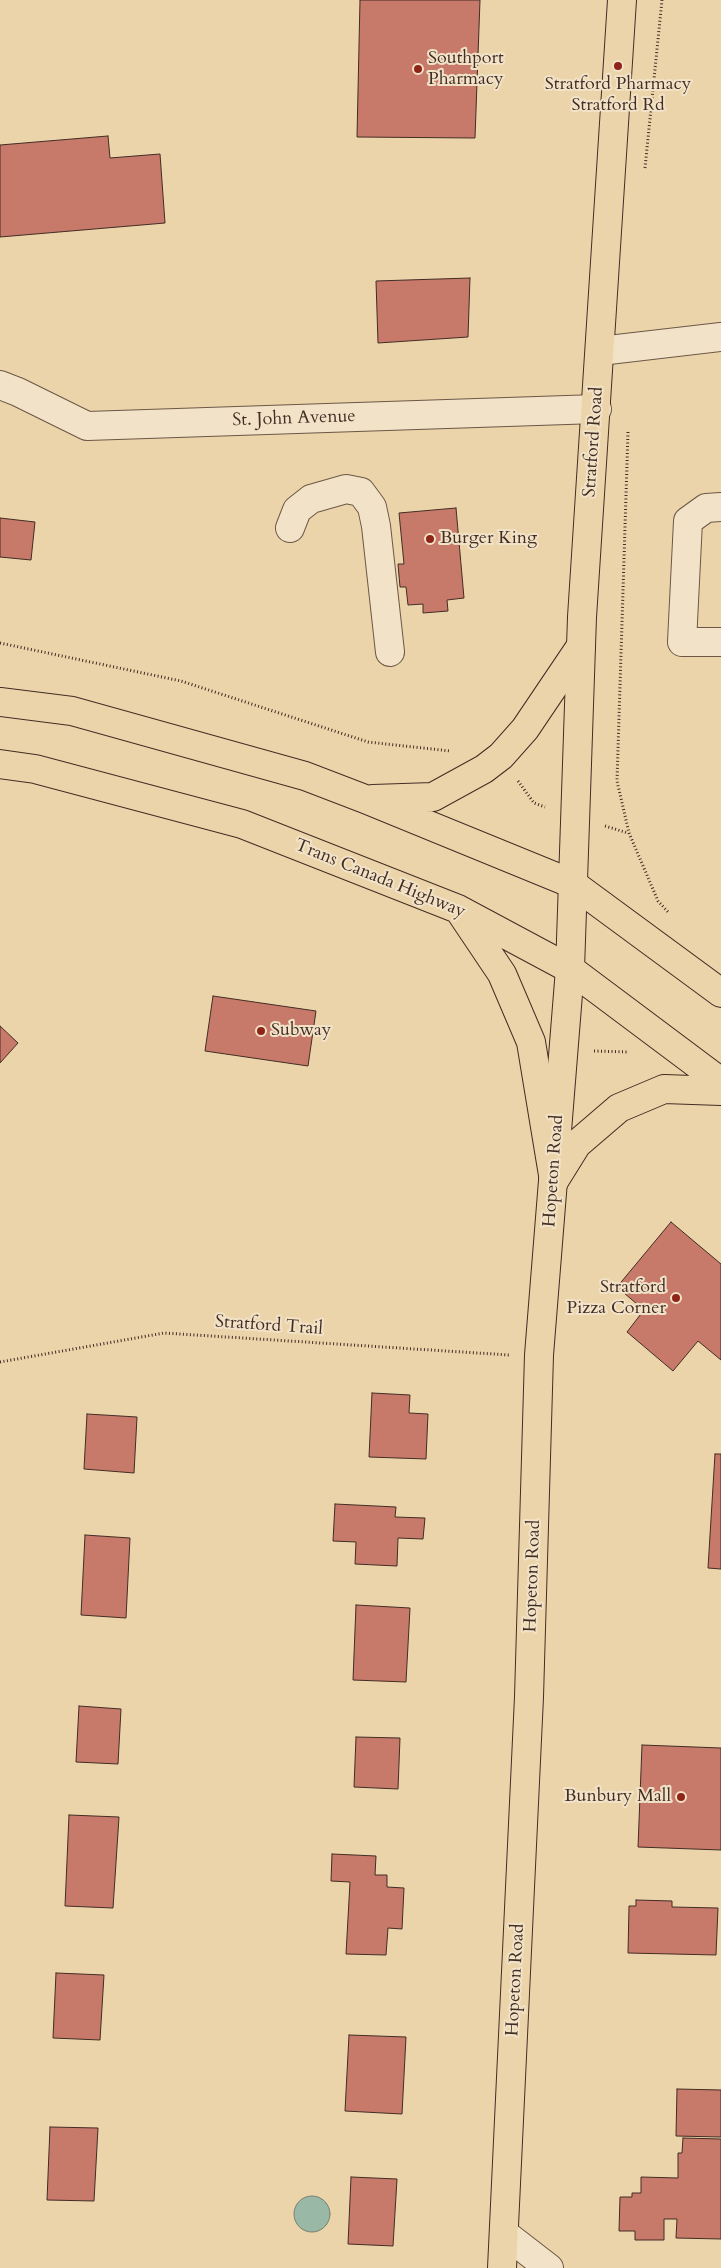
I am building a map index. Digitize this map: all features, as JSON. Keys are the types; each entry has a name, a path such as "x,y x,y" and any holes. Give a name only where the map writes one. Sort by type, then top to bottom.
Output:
{"main road":[{"name":"Stratford Road","path":"573,884 581,646 622,0"},
{"path":"364,799 433,797 484,769 501,756 524,729 581,646"},
{"path":"0,702 72,711 305,776 364,799 573,884 721,993"},
{"name":"Trans Canada Highway","path":"0,764 35,769 242,824 458,909 570,969 721,1082"},
{"name":"Hopeton Road","path":"502,2268 529,1697 539,1355 570,969 573,884"},
{"path":"458,909 502,974 531,1042 554,1181"},
{"path":"554,1181 577,1144 619,1108 664,1089 721,1091"}],"street":[{"path":"600,351 721,337"},
{"name":"St. John Avenue","path":"0,386 18,392 87,426 597,409"},
{"path":"290,528 297,510 312,499 346,489 361,492 372,507 376,526 390,652"},
{"path":"721,507 706,508 688,521 682,642 721,642"},
{"path":"505,2234 549,2268"}],"path":[{"path":"645,168 662,0"},
{"path":"628,426 617,781 629,834 658,901 670,915"},
{"path":"0,643 181,681 368,742 454,751"},
{"path":"501,756 534,803 574,817"},
{"name":"Stratford Trail","path":"0,1362 164,1333 539,1355"}],"shaded area":[{"path":"312,2196 319,2197 325,2201 329,2207 329,2221 325,2227 319,2231 312,2232 305,2231 299,2227 295,2221 294,2214 295,2207 299,2201 305,2197"}],"building":[{"name":"Southport Pharmacy","path":"360,0 480,0 475,138 357,137"},
{"path":"108,136 110,158 160,154 165,223 0,237 0,145"},
{"path":"470,278 468,337 378,343 376,281"},
{"name":"Burger King","path":"456,508 464,598 447,600 448,611 423,613 423,604 408,605 406,587 400,587 398,564 404,564 399,513"},
{"path":"0,518 35,522 31,560 0,557"},
{"name":"Subway","path":"213,996 316,1011 308,1066 205,1051"},
{"path":"0,1026 18,1043 0,1063"},
{"name":"Stratford Pizza Corner","path":"671,1222 721,1264 721,1360 698,1341 673,1371 627,1332 644,1310 617,1287"},
{"path":"372,1393 410,1395 409,1413 428,1414 426,1459 369,1457"},
{"path":"87,1414 137,1417 134,1473 84,1469"},
{"path":"715,1454 721,1454 721,1569 708,1568"},
{"path":"335,1504 396,1507 395,1517 425,1518 423,1539 398,1538 397,1566 355,1564 356,1542 333,1541"},
{"path":"85,1535 130,1538 126,1618 81,1615"},
{"path":"356,1605 410,1608 406,1682 353,1680"},
{"path":"79,1706 121,1709 118,1764 76,1762"},
{"path":"356,1737 400,1738 398,1789 354,1787"},
{"name":"Bunbury Mall","path":"642,1745 721,1748 721,1850 638,1847"},
{"path":"69,1815 119,1817 113,1908 65,1906"},
{"path":"332,1854 376,1856 375,1875 387,1875 387,1887 404,1888 402,1929 388,1928 386,1955 346,1954 350,1882 331,1881"},
{"path":"636,1900 672,1901 672,1907 718,1908 716,1955 628,1953 629,1906 636,1906"},
{"path":"56,1973 104,1975 100,2040 53,2038"},
{"path":"349,2035 406,2037 402,2114 345,2111"},
{"path":"677,2089 721,2090 721,2137 676,2136"},
{"path":"50,2127 98,2128 94,2201 47,2200"},
{"path":"683,2138 721,2139 721,2239 676,2238 677,2219 664,2219 664,2240 635,2240 635,2231 619,2231 620,2197 632,2197 632,2193 641,2193 641,2177 678,2178 678,2153 682,2153"},
{"path":"351,2177 397,2179 393,2246 348,2244"}],"place":[{"name":"Stratford Pharmacy Stratford Rd","path":"618,66"},
{"name":"Southport Pharmacy","path":"418,69"},
{"name":"Burger King","path":"430,539"},
{"name":"Subway","path":"261,1031"},
{"name":"Stratford Pizza Corner","path":"676,1298"},
{"name":"Bunbury Mall","path":"681,1797"}]}
